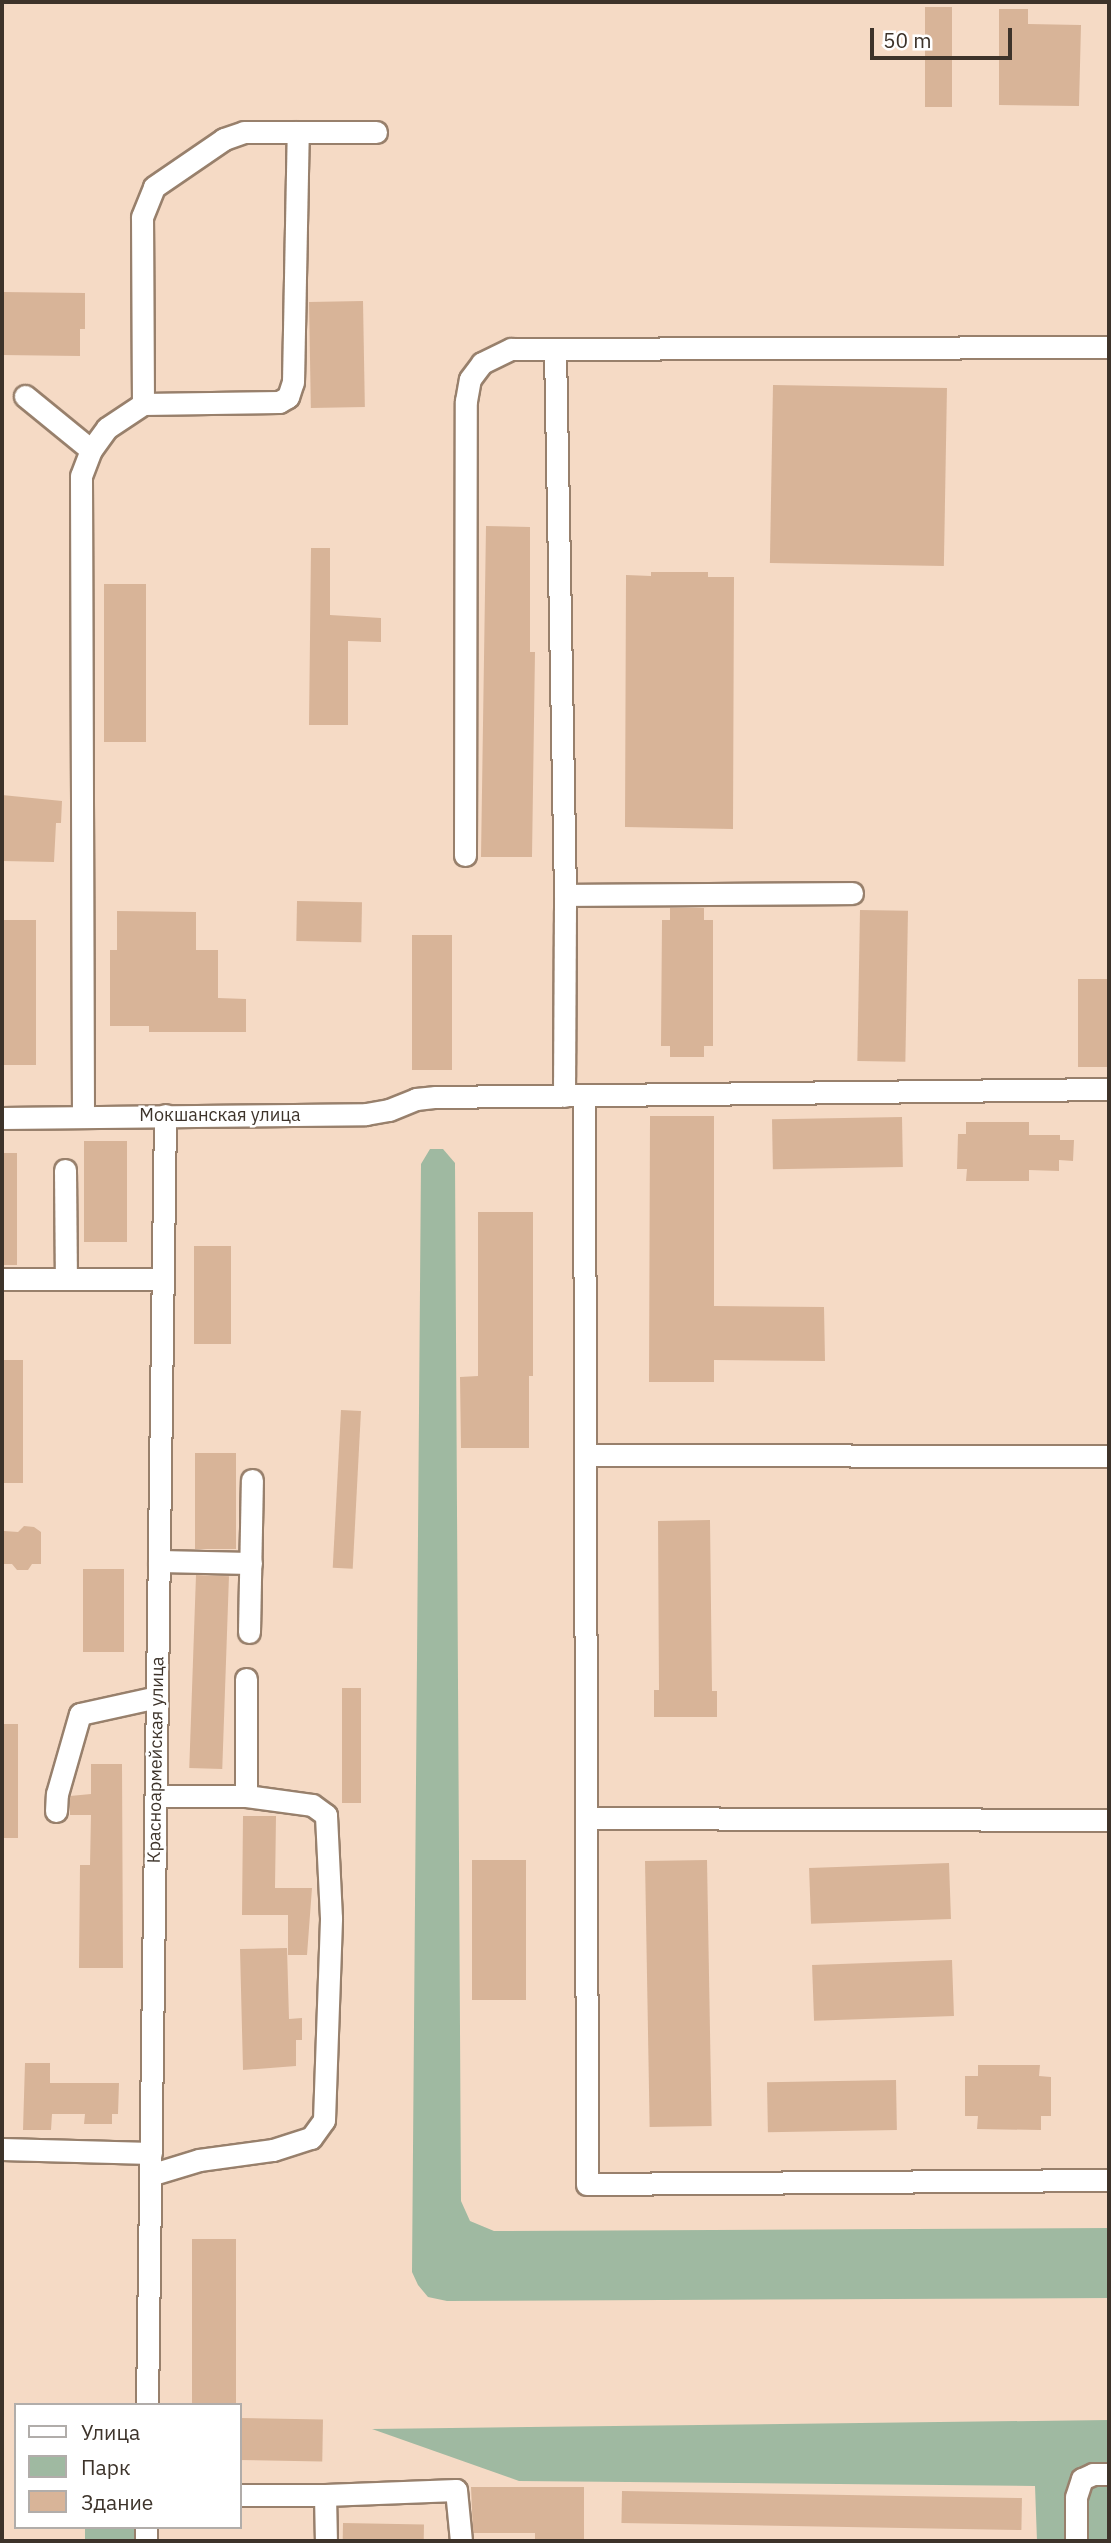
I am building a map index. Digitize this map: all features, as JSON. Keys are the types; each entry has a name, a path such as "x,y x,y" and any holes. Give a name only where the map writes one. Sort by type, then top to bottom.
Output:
{"street":[{"path":"143,404 142,217 154,187 224,139 244,132 376,132"},
{"path":"83,1116 81,476 91,450 107,428 143,404 279,402 288,397 293,382 298,132"},
{"path":"465,855 466,401 470,379 482,363 511,349 1109,347"},
{"path":"555,349 565,895 585,1455 587,2184 1109,2180"},
{"path":"25,396 91,450"},
{"path":"565,895 852,893"},
{"name":"Мокшанская улица","path":"2,1118 366,1114 416,1099 436,1097 1109,1089"},
{"name":"Красноармейская улица","path":"147,2403 165,1115"},
{"path":"65,1170 66,1279"},
{"path":"2,1279 163,1279"},
{"path":"585,1455 1109,1456"},
{"path":"249,1632 252,1480"},
{"path":"159,1561 251,1563"},
{"path":"246,1679 246,1796"},
{"path":"56,1811 57,1794 80,1714 157,1697"},
{"path":"150,2175 199,2160 273,2150 299,2142 311,2138 324,2120 331,1918 327,1815 312,1805 246,1796 156,1796"},
{"path":"586,1818 1109,1820"},
{"path":"2,2149 151,2153"},
{"path":"1076,2541 1076,2497 1082,2479 1093,2474 1109,2474"},
{"path":"242,2495 325,2496 456,2490 461,2541"},
{"path":"325,2496 326,2541"}],"green space":[{"path":"430,1149 443,1149 455,1163 461,2201 470,2221 494,2231 1109,2228 1109,2298 447,2301 428,2297 418,2285 412,2272 421,1164"},
{"path":"1109,2420 1109,2541 1037,2541 1035,2486 519,2481 372,2429"},
{"path":"85,2529 135,2529 135,2541 85,2541"}],"building":[{"path":"925,7 952,7 952,107 925,107"},
{"path":"999,9 1028,9 1028,24 1081,25 1079,106 999,105"},
{"path":"2,292 85,293 85,329 80,329 80,356 2,355"},
{"path":"363,301 365,407 311,408 309,302"},
{"path":"773,385 947,388 944,566 770,563"},
{"path":"486,526 530,527 530,652 535,652 532,857 481,857"},
{"path":"311,548 330,548 330,615 381,618 381,642 348,641 348,725 309,725"},
{"path":"651,572 708,572 708,577 734,577 733,829 625,827 626,575 651,576"},
{"path":"104,584 146,584 146,742 104,742"},
{"path":"2,795 62,801 61,823 56,823 54,862 2,861"},
{"path":"297,901 362,902 361,942 296,941"},
{"path":"670,908 704,908 704,920 713,920 713,1046 704,1046 704,1057 670,1057 670,1046 661,1046 662,920 670,920"},
{"path":"860,910 908,911 905,1062 857,1061"},
{"path":"117,911 196,912 196,950 218,950 218,998 246,999 246,1032 149,1032 149,1026 110,1026 110,950 117,950"},
{"path":"2,920 36,920 36,1065 2,1065"},
{"path":"412,935 452,935 452,1070 412,1070"},
{"path":"1078,979 1109,979 1109,1067 1078,1067"},
{"path":"650,1116 714,1116 714,1306 824,1307 825,1361 714,1360 714,1382 649,1382"},
{"path":"902,1117 903,1167 773,1169 772,1119"},
{"path":"966,1122 1029,1122 1029,1135 1060,1135 1060,1140 1074,1140 1073,1161 1059,1160 1059,1171 1029,1170 1029,1181 966,1181 967,1169 957,1169 958,1134 966,1134"},
{"path":"84,1141 127,1141 127,1242 84,1242"},
{"path":"2,1153 17,1153 17,1265 2,1265"},
{"path":"478,1212 533,1212 533,1376 529,1376 529,1448 461,1448 460,1377 478,1376"},
{"path":"194,1246 231,1246 231,1344 194,1344"},
{"path":"2,1360 23,1360 23,1483 2,1483"},
{"path":"341,1410 361,1411 353,1569 333,1568"},
{"path":"195,1453 236,1453 236,1549 195,1549"},
{"path":"710,1520 712,1691 717,1691 717,1717 654,1717 654,1690 659,1690 658,1521"},
{"path":"24,1526 34,1527 41,1532 41,1564 32,1564 28,1570 17,1570 12,1564 4,1564 4,1531 18,1532"},
{"path":"83,1569 124,1569 124,1652 83,1652"},
{"path":"196,1575 229,1576 222,1769 189,1768"},
{"path":"342,1688 361,1688 361,1803 342,1803"},
{"path":"2,1724 18,1724 18,1838 2,1838"},
{"path":"91,1764 122,1764 123,1968 79,1968 80,1865 90,1865 91,1815 70,1815 70,1796 91,1794"},
{"path":"243,1816 276,1816 275,1888 312,1888 307,1955 288,1955 288,1915 242,1915"},
{"path":"472,1860 526,1860 526,2000 472,2000"},
{"path":"707,1860 712,2126 650,2127 645,1861"},
{"path":"949,1863 951,1919 811,1924 809,1868"},
{"path":"287,1948 289,2019 302,2018 302,2040 296,2040 296,2066 243,2070 240,1949"},
{"path":"952,1960 954,2016 814,2021 812,1965"},
{"path":"25,2063 50,2063 50,2083 119,2083 118,2114 112,2114 112,2124 84,2124 85,2114 52,2114 51,2130 23,2130"},
{"path":"978,2065 1040,2065 1039,2076 1051,2077 1051,2116 1041,2116 1041,2130 977,2129 978,2116 965,2116 965,2076 978,2076"},
{"path":"896,2080 897,2130 768,2132 767,2082"},
{"path":"192,2239 236,2239 236,2403 192,2403"},
{"path":"242,2418 323,2419 322,2461 242,2460"},
{"path":"471,2487 584,2487 584,2541 535,2541 535,2533 473,2533"},
{"path":"622,2491 1022,2498 1021,2530 621,2523"},
{"path":"343,2523 424,2524 424,2541 343,2541"}]}
